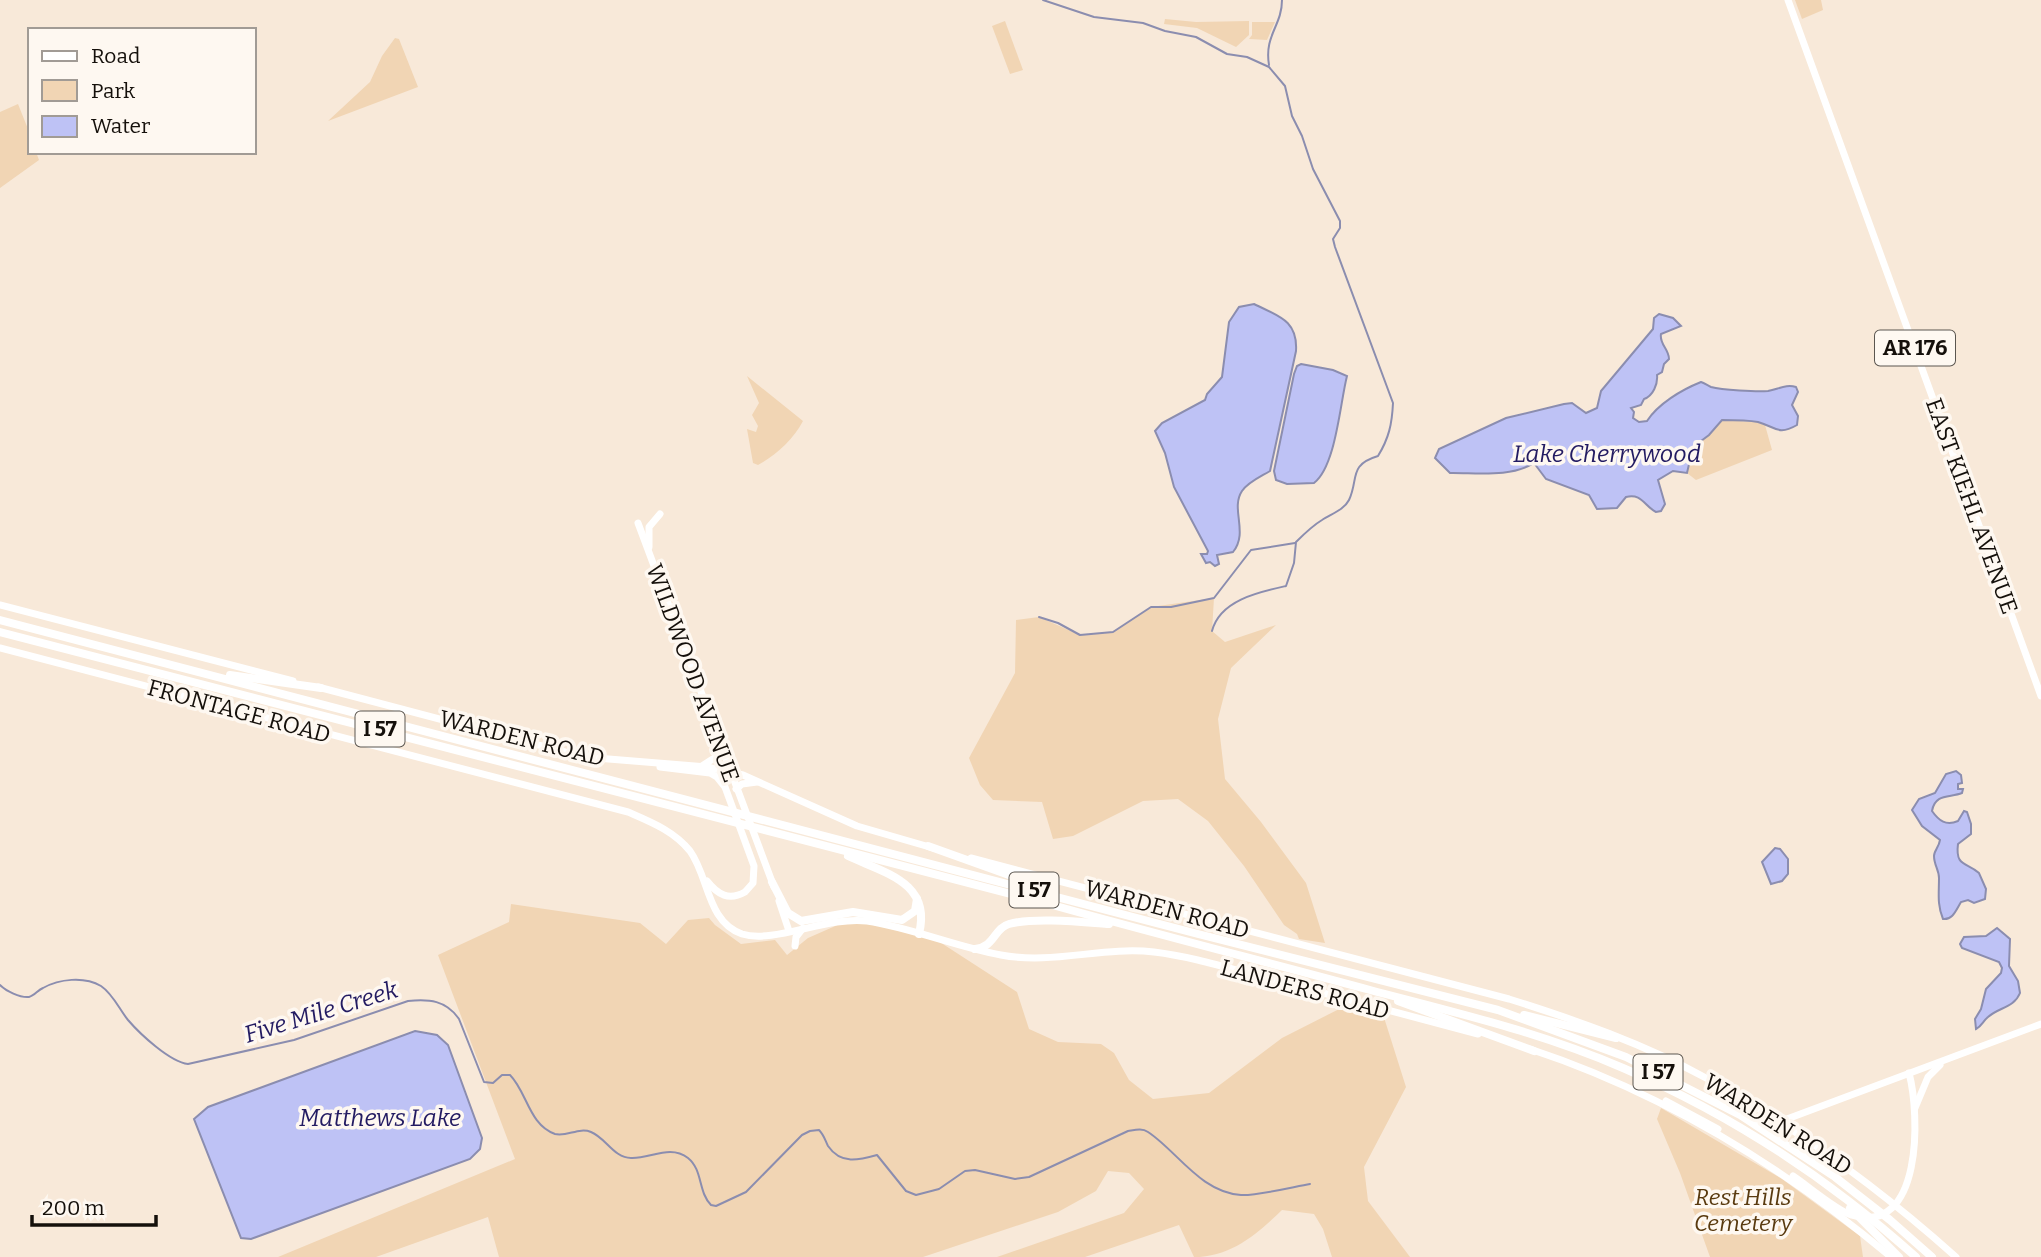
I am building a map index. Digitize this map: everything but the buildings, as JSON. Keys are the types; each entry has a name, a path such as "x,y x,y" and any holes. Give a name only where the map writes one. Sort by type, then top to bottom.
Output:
{"highway":[{"name":"I 57","path":"0,620 1498,1010 1626,1058 1740,1115 1858,1194 1932,1257"},
{"name":"I 57","path":"0,632 1129,925 1543,1036 1624,1068 1738,1126 1840,1194 1916,1257"},
{"path":"182,667 321,688"},
{"path":"928,846 1093,906"},
{"path":"829,848 902,880 917,899 922,916 919,933"},
{"path":"772,882 788,913 801,920 853,912 902,920 915,911 917,899"},
{"path":"975,949 988,945 1011,923 1069,921 1129,925"},
{"path":"1373,990 1534,1051"},
{"path":"1498,1010 1537,1017 1616,1038"},
{"path":"1840,1194 1848,1207 1899,1257"}],"main road":[{"name":"EAST KIEHL AVENUE","path":"1788,0 2041,696"},
{"path":"648,551 648,530 660,514"},
{"name":"WILDWOOD AVENUE","path":"638,523 789,930"},
{"name":"WARDEN ROAD","path":"0,605 584,757 702,766 730,771 859,827 1509,999 1568,1018 1655,1053 1706,1078 1783,1124 1871,1184 1956,1257"},
{"name":"FRONTAGE ROAD","path":"0,648 618,809 652,822 671,834 691,853 701,871"},
{"path":"702,766 716,757 719,740"},
{"path":"632,762 710,773 725,787 754,866 753,883 741,894 722,896 701,871"},
{"path":"736,789 742,784 761,783"},
{"name":"LANDERS ROAD","path":"701,871 717,913 733,930 759,936 849,920 871,922 975,949 1028,958 1056,958 1120,951 1155,952 1339,997 1534,1051 1639,1093 1716,1132 1832,1209 1891,1257"},
{"path":"795,946 796,937 804,928"},
{"path":"1783,1124 1787,1119 2041,1024"},
{"path":"1914,1110 1928,1077 1953,1057"},
{"path":"1639,1093 1658,1098 1712,1125 1819,1193 1838,1209 1849,1215 1864,1217 1886,1212 1900,1199 1910,1176 1914,1096 1909,1073"}],"green space":[{"path":"1795,0 1821,0 1823,10 1802,19"},
{"path":"1165,19 1196,22 1249,21 1249,35 1236,47 1197,28 1164,24"},
{"path":"1005,21 1023,70 1010,74 992,26"},
{"path":"1252,22 1275,22 1267,40 1249,39 1252,35"},
{"path":"395,38 399,39 418,87 328,121 370,82 382,56"},
{"path":"18,104 28,129 28,154 37,154 39,160 0,188 0,112"},
{"path":"747,376 803,421 784,446 758,465 753,463 747,429 756,432 758,426 752,415 759,403"},
{"path":"1722,420 1765,425 1772,450 1696,480 1687,473 1693,447 1709,435"},
{"path":"1214,598 1212,631 1225,642 1276,625 1231,668 1218,719 1225,779 1306,883 1325,943 1299,939 1297,934 1284,925 1244,866 1208,821 1178,799 1143,801 1073,836 1053,839 1042,802 993,800 980,785 969,758 1015,673 1016,620 1039,617 1080,635 1113,632 1151,607"},
{"path":"511,904 640,923 666,944 688,920 709,918 741,944 775,940 787,955 808,938 849,920 932,937 1017,992 1029,1029 1058,1042 1101,1044 1114,1053 1129,1080 1153,1099 1209,1093 1282,1038 1347,1005 1381,1008 1406,1087 1364,1167 1368,1201 1410,1257 1332,1257 1323,1229 1314,1214 1282,1210 1243,1243 1207,1256 1194,1257 1179,1225 1085,1257 997,1257 1124,1213 1144,1189 1129,1173 1108,1171 1096,1191 1058,1212 923,1257 499,1257 488,1217 376,1257 278,1257 515,1159 438,955 509,922"},
{"name":"Rest Hills Cemetery","path":"1661,1108 1782,1179 1860,1236 1863,1257 1710,1257 1680,1173 1657,1119"}],"water":[{"path":"1254,304 1285,320 1294,332 1296,351 1270,471 1242,491 1238,505 1240,529 1237,544 1233,552 1217,555 1219,564 1215,566 1210,562 1206,563 1201,554 1207,554 1208,551 1174,487 1165,453 1155,431 1162,423 1205,400 1222,377 1229,322 1239,307"},
{"name":"Lake Cherrywood","path":"1659,314 1673,318 1681,326 1661,334 1661,341 1669,359 1662,372 1657,375 1656,386 1652,392 1641,405 1631,408 1634,412 1633,418 1639,422 1647,421 1671,398 1701,382 1716,388 1748,391 1796,387 1798,392 1792,405 1798,416 1797,425 1777,430 1758,422 1722,420 1709,435 1693,447 1687,473 1673,471 1658,480 1665,504 1661,511 1656,512 1639,498 1631,496 1626,497 1617,508 1597,509 1589,495 1546,479 1534,463 1506,472 1450,473 1435,458 1439,449 1506,418 1572,403 1586,413 1597,408 1601,391 1653,329 1654,318"},
{"path":"1301,364 1333,370 1347,376 1332,449 1321,475 1314,483 1287,484 1276,480 1274,471 1294,374 1297,366"},
{"path":"1956,771 1961,775 1962,783 1958,784 1958,789 1963,789 1962,793 1936,801 1932,811 1946,823 1958,821 1964,811 1967,812 1971,834 1958,844 1958,857 1979,873 1986,889 1985,899 1974,903 1968,900 1961,902 1952,916 1943,919 1939,904 1939,875 1934,856 1940,840 1922,826 1912,810 1919,799 1935,793 1946,774"},
{"path":"1775,848 1780,849 1788,859 1788,874 1782,881 1771,884 1762,862"},
{"path":"1997,928 2010,939 2009,966 2018,981 2020,993 2014,1002 1992,1014 1976,1029 1975,1019 1981,1009 1986,989 2001,973 2002,968 1999,962 1962,948 1960,944 1964,937 1986,936"},
{"name":"Matthews Lake","path":"415,1031 437,1035 448,1045 482,1138 480,1149 470,1159 251,1239 241,1238 194,1119 208,1107"}],"waterway":[{"path":"1043,0 1094,17 1143,23 1165,31 1196,37 1227,54 1247,57 1269,67 1285,86 1292,116 1313,169 1340,221 1340,228 1333,239 1335,247 1393,403 1389,431 1378,456 1358,468 1352,492 1344,507 1315,525 1296,542 1294,563 1286,586 1253,595 1232,605 1216,620 1212,631"},
{"path":"1269,65 1269,46 1282,0"},
{"path":"1039,617 1058,623 1080,635 1113,632 1151,607 1171,607 1214,598 1251,550 1295,543"},
{"name":"Five Mile Creek","path":"0,985 13,994 29,997 49,985 64,981 94,983 109,993 128,1020 148,1040 164,1053 188,1064 294,1040 408,1001 423,1000 443,1004 459,1019 484,1082 493,1083 502,1075 510,1075 534,1116 546,1130 560,1135 591,1132 625,1157 638,1158 667,1152 681,1154 693,1163 707,1200 716,1206 746,1192 802,1135 819,1130 833,1152 844,1159 877,1155 906,1191 916,1195 939,1189 965,1171 975,1170 1015,1179 1029,1177 1128,1131 1138,1130 1146,1131 1159,1140 1201,1179 1226,1192 1248,1195 1310,1184"}]}
